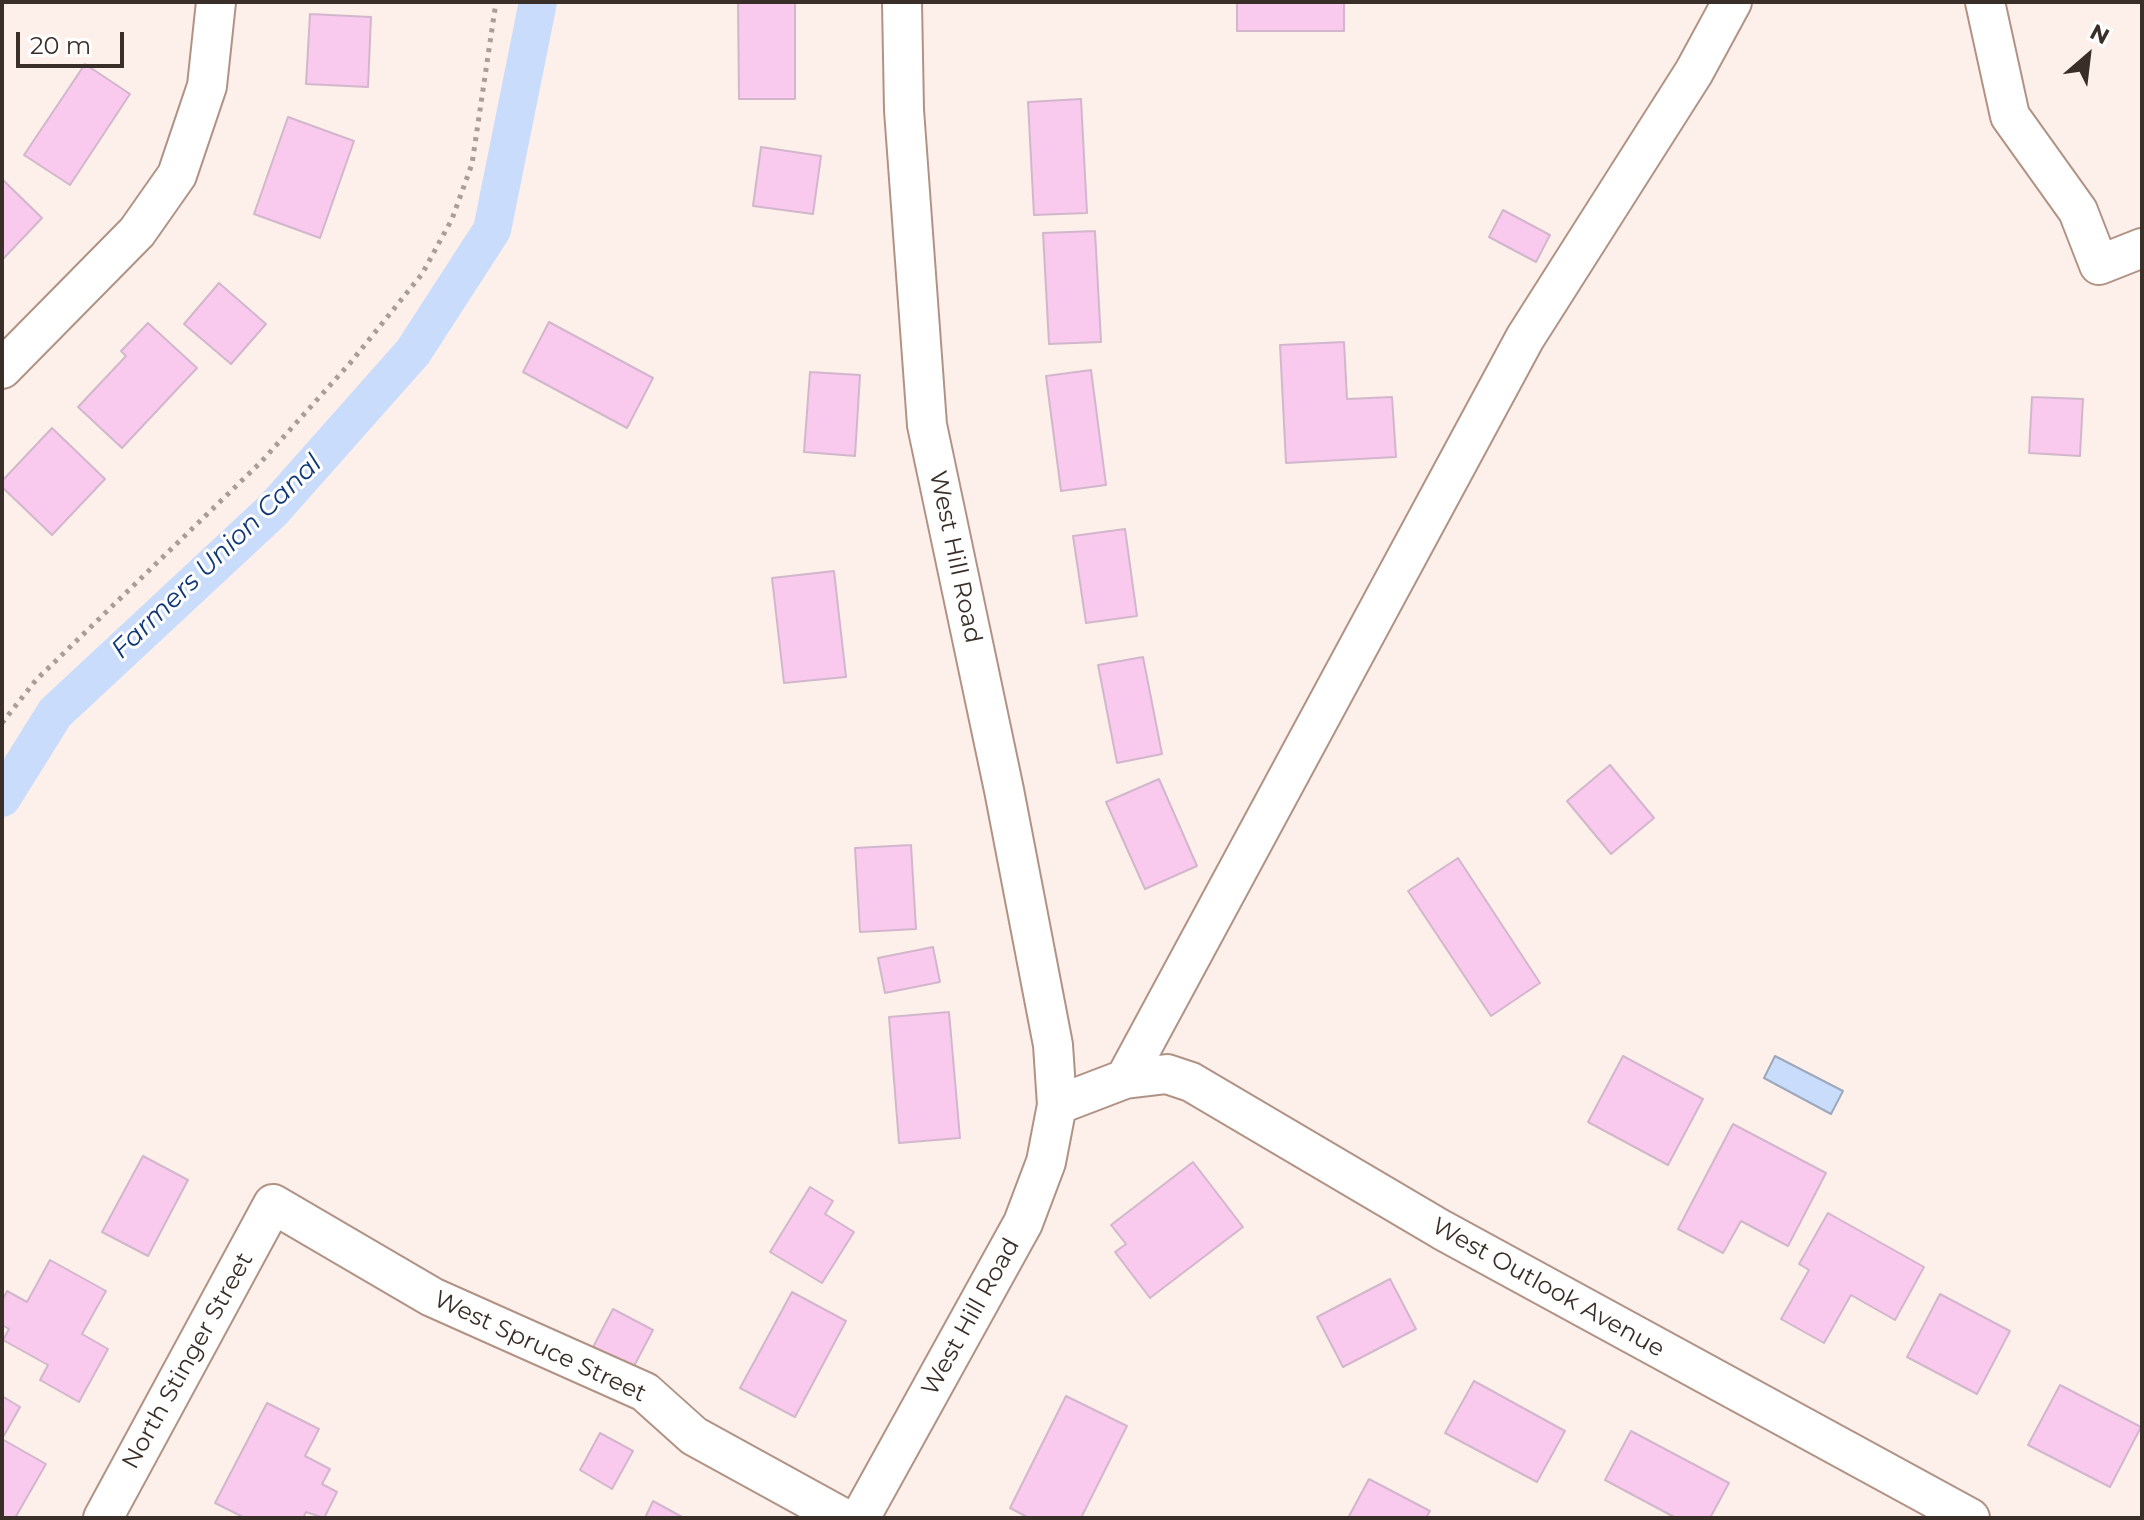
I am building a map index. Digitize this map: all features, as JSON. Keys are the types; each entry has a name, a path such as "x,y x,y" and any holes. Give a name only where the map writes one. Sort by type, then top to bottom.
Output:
{"street":[{"path":"2,369 137,232 177,175 207,86 216,2"},
{"name":"West Hill Road","path":"860,1518 1023,1223 1046,1162 1057,1105 1053,1045 1004,790 927,425 904,110 902,2"},
{"path":"1057,1105 1125,1079 1525,338 1694,72 1732,2"},
{"path":"1985,2 2010,116 2078,211 2099,265 2142,248"},
{"name":"West Outlook Avenue","path":"1125,1079 1167,1074 1191,1082 1442,1230 1970,1518"},
{"name":"North Stinger Street","path":"103,1518 273,1204"},
{"name":"West Spruce Street","path":"273,1204 432,1297 645,1392 694,1436 843,1518"}],"path":[{"path":"2,723 36,680 143,573 207,518 261,462 351,362 422,274 452,219 472,164 496,2"}],"water":[{"path":"1775,1056 1843,1091 1831,1114 1764,1078"}],"building":[{"path":"738,2 795,2 795,99 739,99"},
{"path":"1237,2 1344,2 1344,31 1237,31"},
{"path":"310,14 371,17 368,87 306,84"},
{"path":"85,64 130,94 70,185 24,155"},
{"path":"1081,99 1087,213 1034,215 1028,102"},
{"path":"288,117 354,141 320,238 254,214"},
{"path":"761,147 821,156 813,214 753,206"},
{"path":"2,179 42,218 2,260"},
{"path":"1503,210 1550,235 1536,262 1489,237"},
{"path":"1095,231 1101,342 1049,344 1043,233"},
{"path":"219,283 266,324 231,364 184,324"},
{"path":"549,322 653,378 627,428 523,372"},
{"path":"148,323 197,368 122,448 78,407 126,356 121,351"},
{"path":"1344,342 1347,399 1392,397 1396,457 1286,463 1280,345"},
{"path":"1091,370 1106,485 1061,491 1046,376"},
{"path":"810,372 860,375 855,456 804,452"},
{"path":"2032,397 2083,399 2080,456 2029,453"},
{"path":"52,428 105,479 52,535 2,487 2,481"},
{"path":"1125,529 1137,616 1086,623 1073,536"},
{"path":"834,571 846,677 784,683 772,578"},
{"path":"1143,657 1162,754 1117,763 1098,665"},
{"path":"1610,765 1654,818 1611,854 1567,801"},
{"path":"1159,779 1197,866 1145,889 1106,802"},
{"path":"911,845 916,929 860,932 855,848"},
{"path":"1458,858 1540,983 1491,1016 1408,891"},
{"path":"933,947 940,982 885,993 878,958"},
{"path":"949,1012 960,1138 899,1143 889,1017"},
{"path":"1623,1056 1703,1099 1668,1165 1588,1122"},
{"path":"1733,1124 1826,1173 1788,1246 1741,1221 1723,1253 1678,1229"},
{"path":"143,1156 188,1180 148,1256 102,1232"},
{"path":"1193,1162 1243,1227 1150,1298 1115,1252 1126,1244 1111,1225"},
{"path":"810,1187 833,1201 825,1214 854,1232 822,1283 770,1252"},
{"path":"1828,1213 1924,1267 1895,1320 1851,1295 1824,1343 1781,1319 1809,1270 1799,1264"},
{"path":"50,1260 106,1291 82,1334 108,1349 79,1402 40,1380 48,1365 3,1340 9,1329 2,1325 2,1301 7,1291 27,1302"},
{"path":"1390,1279 1416,1329 1343,1367 1317,1317"},
{"path":"792,1292 846,1321 795,1417 740,1388"},
{"path":"1940,1294 2010,1331 1977,1394 1907,1357"},
{"path":"613,1309 653,1330 633,1368 593,1347"},
{"path":"1474,1381 1565,1431 1537,1482 1445,1433"},
{"path":"2060,1385 2141,1427 2110,1487 2028,1445"},
{"path":"2,1396 20,1407 2,1439"},
{"path":"1066,1396 1127,1426 1081,1518 1029,1518 1010,1508"},
{"path":"267,1403 319,1429 305,1456 330,1469 322,1484 337,1492 324,1518 306,1512 303,1518 245,1518 215,1503"},
{"path":"1631,1431 1729,1483 1710,1518 1676,1518 1605,1480"},
{"path":"600,1433 633,1451 612,1489 580,1470"},
{"path":"2,1439 46,1464 15,1518 2,1518"},
{"path":"1369,1479 1430,1511 1426,1518 1348,1518"},
{"path":"653,1501 684,1518 645,1518"}],"waterway":[{"name":"Farmers Union Canal","path":"2,798 55,713 273,510 413,352 492,230 538,2"}]}
